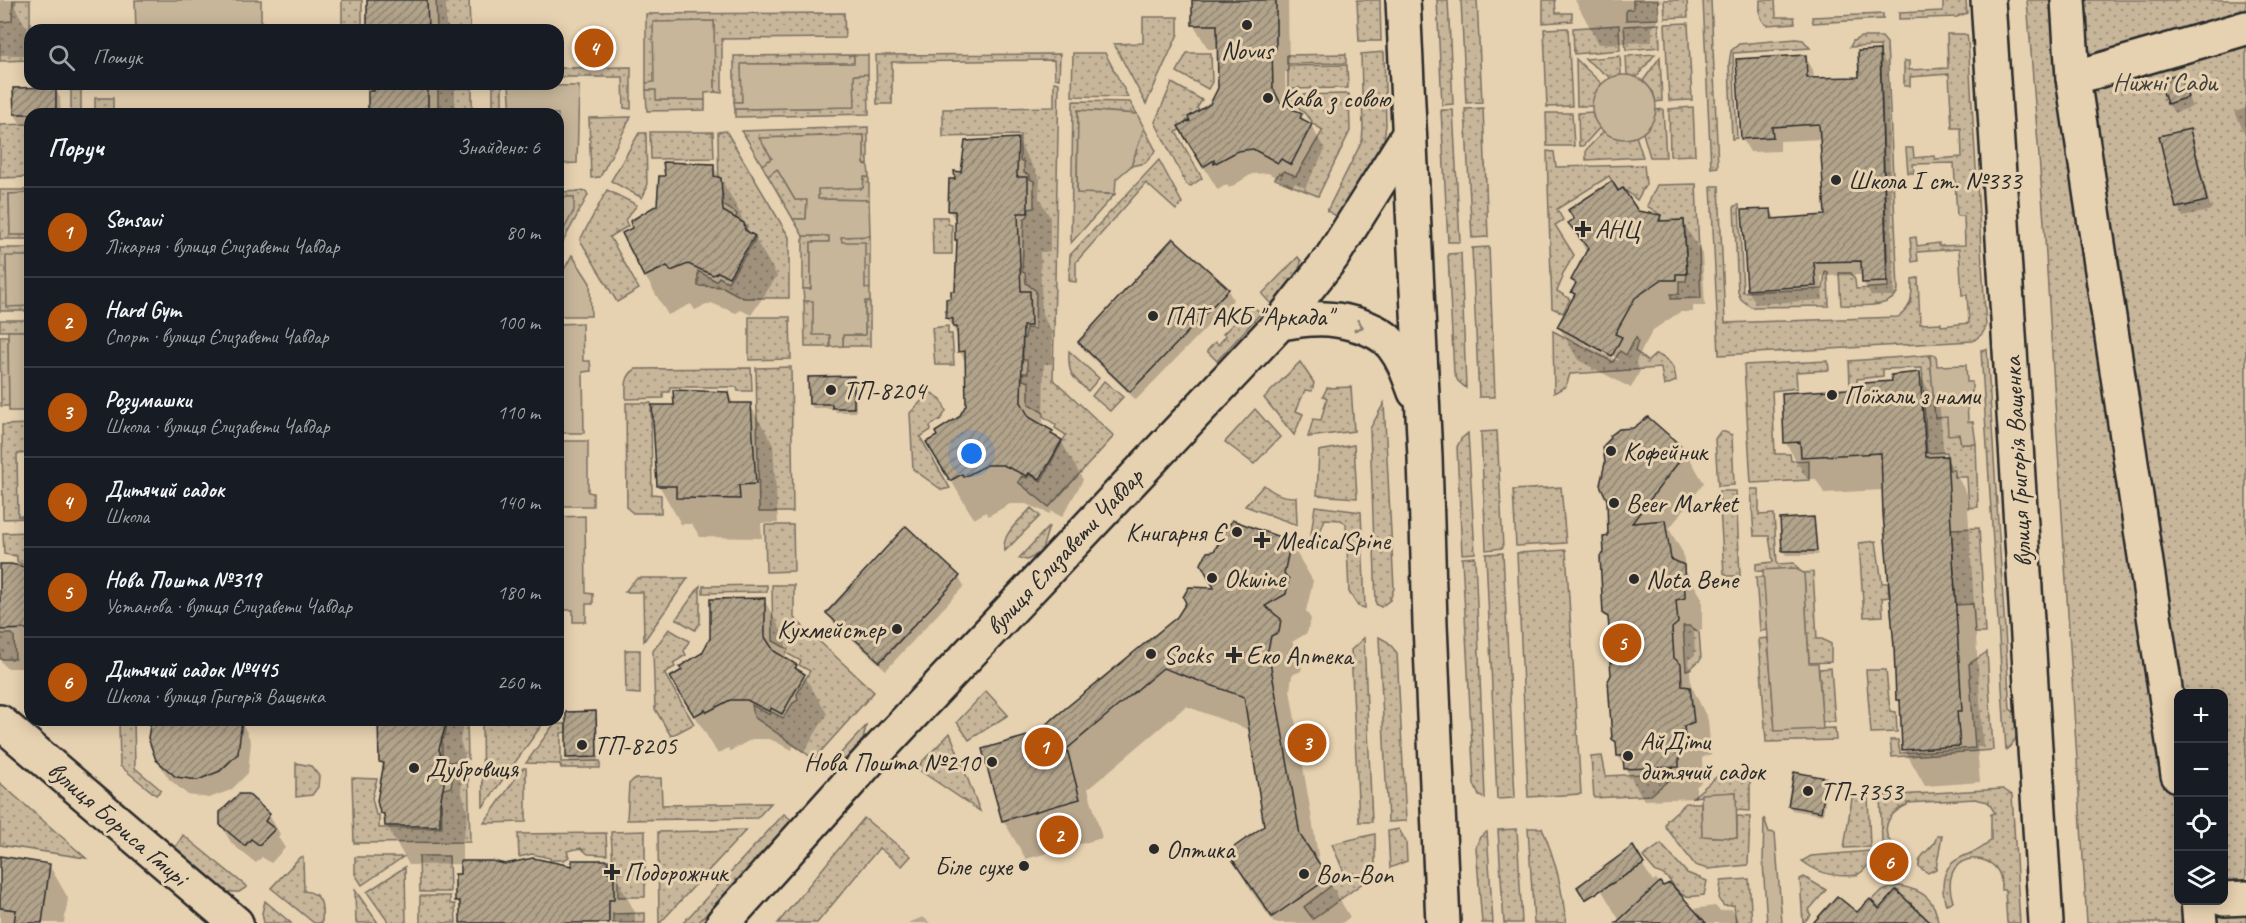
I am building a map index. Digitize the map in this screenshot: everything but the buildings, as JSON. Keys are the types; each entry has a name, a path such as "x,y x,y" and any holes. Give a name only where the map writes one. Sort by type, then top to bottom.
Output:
{"street":[{"path":"1403,0 1443,923"},
{"name":"вулиця Григорія Ващенка","path":"1988,0 2046,923"},
{"path":"2068,0 2073,78 2174,748"},
{"path":"2073,78 2246,28"},
{"name":"вулиця Єлизавети Чавдар","path":"723,923 889,738 1280,323 1332,257 1409,134"},
{"path":"1280,323 1314,318 1344,321 1370,329 1392,344 1406,366 1422,411"},
{"name":"вулиця Бориса Гмирі","path":"0,722 236,923"},
{"path":"2228,899 2246,898"},
{"path":"2198,905 2200,923"}],"green space":[{"path":"13,0 30,0 30,24 24,24 24,60 0,61 0,22 12,21"},
{"path":"135,0 261,0 261,24 136,24"},
{"path":"342,0 362,0 362,24 342,24"},
{"path":"436,0 469,0 470,24 437,24"},
{"path":"1357,0 1380,0 1381,41 1359,41"},
{"path":"1437,0 1448,0 1453,104 1442,105"},
{"path":"1461,0 1477,0 1482,102 1466,103"},
{"path":"1543,0 1555,0 1556,13 1572,13 1572,21 1543,23"},
{"path":"1633,0 1658,0 1659,19 1626,20 1626,10 1633,9"},
{"path":"1664,0 1687,0 1688,17 1665,18"},
{"path":"1703,0 1711,0 1718,167 1711,168"},
{"path":"1760,0 1775,0 1776,17 1794,17 1795,23 1767,25 1761,17"},
{"path":"1943,0 1966,0 1967,13 1957,17 1899,19 1899,13 1943,11"},
{"path":"2027,0 2055,0 2058,76 2174,805 2174,905 2189,905 2191,923 2087,923 2044,222"},
{"name":"Нижні Сади","path":"2078,0 2246,0 2246,923 2209,923 2221,905 2228,905 2228,689 2177,689"},
{"path":"844,13 845,38 722,39 722,93 715,92 714,21 654,83 646,83 646,14"},
{"path":"1883,14 1883,19 1813,23 1812,17"},
{"path":"1143,17 1178,17 1178,34 1146,104 1114,44 1143,43"},
{"path":"714,21 715,92 705,93 705,100 656,100 656,90 646,90 646,83 654,82 653,22"},
{"path":"1688,23 1692,100 1669,101 1665,24"},
{"path":"1659,24 1660,47 1626,50 1624,26"},
{"path":"1619,25 1620,50 1574,54 1573,28"},
{"path":"1568,28 1572,106 1547,107 1544,29"},
{"path":"1947,34 1967,35 1968,41 1986,327 1982,334 1973,341 1719,355 1711,186 1719,186 1725,323 1898,317 1909,305 1912,296 1912,279 1918,278 1920,324 1941,323 1941,326 1969,323 1967,295 1962,295 1959,249 1917,252 1918,261 1912,262 1910,238 1916,237 1917,246 1939,243 1939,246 1965,245 1964,216 1957,216 1954,163 1913,164 1914,173 1908,173 1906,148 1913,148 1914,158 1962,157 1961,128 1952,128 1949,74 1910,77 1910,86 1904,86 1904,61 1909,61 1909,70 1948,68"},
{"path":"1861,37 1882,37 1887,43 1898,290 1889,301 1865,306 1841,305 1839,273 1851,273 1856,289 1888,287 1880,46 1850,47 1853,41"},
{"path":"1803,40 1810,48 1733,53 1737,138 1732,139 1729,64 1731,51 1739,44"},
{"path":"1384,52 1386,125 1383,147 1346,221 1327,211 1362,141 1361,54"},
{"path":"1073,53 1105,53 1128,97 1072,96"},
{"path":"1187,53 1211,53 1212,82 1208,89 1177,72"},
{"path":"1060,54 1059,79 1055,78 1054,60 892,62 892,104 877,104 876,55"},
{"path":"1346,54 1346,63 1287,64 1287,55"},
{"path":"1655,54 1637,77 1627,75 1626,56"},
{"path":"854,55 854,63 742,64 742,102 734,102 734,56"},
{"path":"854,55 868,55 868,74 854,75 855,107 735,109 734,102 742,102 741,64 854,63"},
{"path":"1620,56 1621,75 1611,78 1585,59"},
{"path":"1660,57 1662,101 1656,102 1653,92 1643,81"},
{"path":"1576,59 1602,84 1594,97 1593,106 1577,106"},
{"path":"1347,65 1348,88 1288,89 1288,66"},
{"path":"631,67 631,109 624,108 623,77 564,77 564,68"},
{"path":"868,74 869,114 735,117 735,109 854,107 854,75"},
{"path":"1624,75 1642,81 1650,89 1656,107 1650,125 1642,133 1624,139 1606,133 1598,125 1592,107 1598,89 1606,81"},
{"path":"1054,82 1059,83 1053,379 1114,436 1049,507 1018,482 1022,476 1027,478 1029,474 1041,481 1066,435 1043,416 1044,413 1029,404 1029,382 1023,380 1023,373 1028,373 1027,360 1023,360 1022,338 1025,338 1026,328 1035,329 1036,291 1026,283 1025,273 1022,272 1024,219 1028,216 1029,209 1034,208 1034,181 1030,179 1030,175 1024,173 1024,162 1020,161 1020,135 943,137 943,109 1054,107"},
{"path":"1172,83 1202,100 1197,108 1200,112 1186,121 1187,125 1176,132 1202,178 1191,186 1186,184 1155,122"},
{"path":"564,86 579,86 577,163 564,164 564,108 511,108 509,90 564,90"},
{"path":"71,90 81,90 81,108 71,108"},
{"path":"438,90 472,90 472,108 438,108"},
{"path":"493,90 502,90 502,108 493,108"},
{"path":"646,90 656,90 657,100 705,100 705,110 647,111"},
{"path":"1349,94 1350,131 1318,196 1275,179 1279,173 1282,174 1284,171 1296,176 1323,130 1311,123 1312,121 1287,95"},
{"path":"95,98 113,98 113,108 95,108"},
{"path":"1073,101 1130,102 1137,114 1078,110 1077,193 1115,194 1071,243"},
{"path":"1693,107 1695,155 1670,156 1669,109"},
{"path":"1483,108 1488,237 1472,238 1465,109"},
{"path":"1663,109 1666,157 1650,157 1643,133 1656,110"},
{"path":"1078,110 1137,114 1144,128 1131,166 1116,179 1115,194 1077,193"},
{"path":"1441,110 1453,110 1460,242 1448,242"},
{"path":"1593,112 1600,127 1583,146 1579,146 1578,113"},
{"path":"1546,113 1572,113 1574,146 1547,146"},
{"path":"631,117 600,177 591,178 589,118"},
{"path":"24,124 24,177 0,178 0,125"},
{"path":"868,127 868,165 864,165 864,135 760,138 772,159 762,165 742,131"},
{"path":"1144,128 1156,151 1145,163 1131,166"},
{"path":"726,131 789,237 789,298 743,298 723,287 698,286 698,271 716,281 719,277 728,282 756,238 745,232 747,226 735,220 737,214 719,202 718,132"},
{"path":"1604,131 1620,137 1636,136 1643,157 1586,160 1586,150"},
{"path":"650,132 713,132 714,158 651,159"},
{"path":"639,133 646,133 647,188 642,198 611,181"},
{"path":"864,135 864,164 868,165 869,177 864,177 863,188 818,189 818,199 869,200 870,236 841,237 842,242 865,242 865,288 870,289 870,301 865,301 865,335 843,335 843,346 830,347 830,335 813,335 813,301 804,301 803,289 811,289 811,242 829,242 829,236 803,236 793,219 806,219 807,200 795,200 777,169 768,176 762,165 772,158 759,138"},
{"path":"1547,151 1554,152 1556,167 1644,165 1646,184 1637,200 1623,188 1618,191 1609,176 1557,209 1563,220 1555,225 1574,255 1562,275 1557,291 1570,299 1563,313 1552,308"},
{"path":"1159,160 1182,203 1176,210 1146,183 1076,262 1076,282 1069,281 1070,255"},
{"path":"777,169 795,200 807,199 806,219 793,219 768,176"},
{"path":"864,177 869,178 869,200 818,199 818,188 863,188"},
{"path":"1696,184 1701,298 1671,299 1671,294 1679,294 1679,281 1686,281 1684,220 1659,221 1661,215 1647,206 1657,185"},
{"path":"0,190 24,190 24,193 9,194 10,235 24,235 24,239 0,239"},
{"path":"607,190 637,205 625,220 628,226 610,237 639,289 617,302 580,240"},
{"path":"586,191 588,195 564,240 564,228 572,211 574,197 564,197 564,192"},
{"path":"24,193 24,235 10,235 9,194"},
{"path":"564,197 574,197 574,210 564,229"},
{"path":"1739,205 1743,292 1823,289 1825,271 1828,272 1829,306 1751,307 1741,299 1738,292 1734,206"},
{"path":"932,217 947,217 948,224 952,225 952,254 933,254"},
{"path":"803,236 829,236 829,242 811,242 811,289 803,289"},
{"path":"841,236 870,236 870,289 865,289 841,242"},
{"path":"1489,247 1495,397 1479,397 1472,248"},
{"path":"0,248 24,248 24,256 6,257 7,306 24,306 24,311 0,311"},
{"path":"1461,253 1466,388 1458,381 1454,373 1448,254"},
{"path":"572,255 590,283 591,316 564,316 564,270"},
{"path":"6,256 24,256 24,306 7,307"},
{"path":"1298,257 1301,261 1299,275 1271,304 1262,294"},
{"path":"804,301 813,301 830,335 830,347 805,347"},
{"path":"865,301 870,301 870,346 843,346 843,335 865,335"},
{"path":"1251,305 1261,313 1217,361 1207,351 1215,342 1218,345 1226,336 1223,334 1246,315 1244,312"},
{"path":"749,317 790,317 791,359 749,360"},
{"path":"0,320 24,320 24,331 0,331"},
{"path":"582,323 583,361 590,361 591,371 583,372 584,433 564,433 564,324"},
{"path":"948,326 948,334 952,334 954,365 935,365 932,328"},
{"path":"8,331 24,331 24,411 9,411"},
{"path":"1553,331 1613,362 1620,351 1626,355 1636,337 1638,341 1635,351 1648,361 1656,354 1665,359 1673,367 1676,381 1664,386 1661,368 1570,374 1566,386 1554,393"},
{"path":"0,336 8,336 9,406 1,406"},
{"path":"1987,349 2010,709 2019,716 2017,735 2006,750 1981,350"},
{"path":"1069,351 1099,378 1088,391 1070,370"},
{"path":"1930,355 1935,417 1947,417 1959,434 1961,444 1976,444 1978,507 1969,508 1967,477 1955,477 1955,470 1949,470 1947,452 1927,453 1922,368 1883,369 1883,376 1857,379 1857,384 1850,384 1849,361"},
{"path":"1930,355 1936,355 1937,366 1966,365 1967,382 1972,382 1972,398 1967,398 1968,422 1973,422 1976,444 1961,444 1959,434 1948,435 1947,417 1935,418"},
{"path":"1828,361 1829,370 1796,372 1797,388 1772,391 1775,454 1790,454 1791,461 1809,460 1809,480 1751,483 1744,365"},
{"path":"1300,362 1314,383 1312,391 1305,390 1296,411 1303,414 1294,435 1264,398"},
{"path":"791,367 793,512 759,512 756,368"},
{"path":"751,368 752,391 738,391 737,387 670,387 669,392 663,392 663,398 626,399 629,375 636,369"},
{"path":"1104,381 1123,397 1110,411 1092,396"},
{"path":"1351,387 1354,431 1308,437 1313,419 1321,420 1327,398 1323,396 1327,388"},
{"path":"930,392 941,399 946,411 941,419 930,426 931,430 920,437 950,488 942,490 913,469 910,413"},
{"path":"626,403 651,403 652,494 661,495 661,513 633,513 627,508"},
{"path":"1384,403 1394,588 1390,600 1381,607 1376,604 1370,429"},
{"path":"1255,409 1280,437 1254,464 1225,442"},
{"path":"24,424 24,453 17,454 18,516 24,516 24,518 3,519 2,425"},
{"path":"1497,431 1503,548 1486,550 1481,432"},
{"path":"1720,432 1732,435 1734,485 1718,486 1715,439"},
{"path":"1468,433 1475,553 1462,554 1457,447"},
{"path":"564,441 588,441 588,492 593,493 593,506 564,506"},
{"path":"1354,445 1357,498 1317,495 1319,451"},
{"path":"1264,485 1279,494 1296,497 1297,525 1245,506"},
{"path":"1561,487 1566,543 1516,546 1513,490"},
{"path":"1751,489 1759,489 1759,515 1774,514 1777,564 1794,563 1801,573 1756,571 1756,564 1773,562 1769,536 1754,536"},
{"path":"1719,491 1736,491 1740,576 1727,576 1724,573"},
{"path":"1315,506 1361,512 1365,608 1358,606 1349,592 1346,524 1341,520 1325,519 1318,537 1311,535"},
{"path":"1031,508 1040,516 1005,551 1004,545 1008,533"},
{"path":"585,516 586,593 593,594 593,604 586,604 586,622 573,622 573,610 564,610 564,517"},
{"path":"765,525 793,525 794,571 766,572"},
{"path":"1049,526 1041,553 1027,560 1019,558"},
{"path":"1979,528 1985,633 1975,633 1973,604 1956,605 1951,529"},
{"path":"24,532 24,564 17,561 17,556 4,554 3,533"},
{"path":"1876,541 1882,583 1888,583 1889,597 1882,598 1883,616 1864,617 1859,543"},
{"path":"1566,550 1581,794 1528,797 1517,553"},
{"path":"1503,553 1515,798 1497,799 1486,554"},
{"path":"1475,557 1485,798 1479,796 1474,784 1462,558"},
{"path":"1794,568 1804,573 1809,663 1818,663 1823,729 1775,731 1763,570"},
{"path":"1813,572 1817,639 1831,644 1831,662 1809,663 1804,573"},
{"path":"1756,577 1764,577 1768,630 1760,631"},
{"path":"638,578 688,578 644,641 643,592 625,592"},
{"path":"767,585 767,592 703,593 703,586"},
{"path":"772,585 794,585 794,618 874,692 814,759 754,717 752,705 770,715 772,712 783,718 793,703 798,700 797,694 810,671 799,665 801,661 786,653 788,649 773,641"},
{"path":"700,586 700,623 695,630 676,619"},
{"path":"1683,626 1689,626 1699,632 1701,659 1686,670"},
{"path":"669,629 689,641 684,651 686,655 673,663 675,667 664,673 694,724 671,736 655,709 653,651"},
{"path":"0,634 14,636 15,659 0,659"},
{"path":"1379,637 1388,642 1397,653 1406,821 1388,822"},
{"path":"1364,638 1372,822 1359,822 1351,650"},
{"path":"1768,638 1775,730 1835,728 1836,740 1766,742 1759,639"},
{"path":"625,650 640,650 640,694 626,693"},
{"path":"1987,652 1993,750 1892,757 1890,740 1898,740 1900,753 1975,748 1969,664"},
{"path":"1831,668 1835,722 1822,722 1819,669"},
{"path":"1866,670 1886,670 1890,711 1896,712 1897,732 1871,733"},
{"path":"986,691 1008,715 969,740 957,722"},
{"path":"566,724 566,732 561,733 561,762 600,761 600,768 561,768 560,764 526,763 553,726"},
{"path":"119,726 134,726 135,768 161,790 156,795 120,766"},
{"path":"447,726 467,726 468,760 448,762 442,754"},
{"path":"482,726 541,726 483,807"},
{"path":"866,726 861,749 846,764 841,753"},
{"path":"950,733 980,811 916,768"},
{"path":"1602,756 1606,776 1678,772 1651,795 1594,798 1591,757"},
{"path":"296,763 311,766 319,776 318,787 312,795 296,797"},
{"path":"468,765 470,842 354,843 352,778 377,779 372,798 376,815 379,815 379,828 442,828 441,790 451,787 453,776 448,767"},
{"path":"523,768 526,768 526,822 484,823"},
{"path":"1750,771 1750,811 1736,810 1736,792 1693,797 1720,774"},
{"path":"661,778 662,805 771,803 757,818 627,820 629,784 634,779"},
{"path":"0,783 86,858 0,845"},
{"path":"2003,789 2012,795 2020,923 2007,923 2005,890 2001,890 2000,876 1995,867 1987,862 1977,859 1959,864 1952,873 1950,885 1953,902 1946,904 1944,900 1943,886 1949,867 1955,861 1985,846 1991,840 1991,814 1995,813 1988,802 1975,799 1907,803 1892,815 1886,828 1890,841 1902,853 1901,861 1894,867 1883,862 1880,796"},
{"path":"1736,792 1737,838 1702,836 1701,794"},
{"path":"1868,796 1870,847 1844,848 1852,798"},
{"path":"1686,803 1701,803 1702,836 1737,838 1737,816 1750,817 1748,865 1708,869 1695,865 1665,826 1667,820"},
{"path":"784,814 793,821 698,923 683,923"},
{"path":"864,818 911,856 902,866 879,848 817,923 778,923"},
{"path":"1764,818 1769,832 1775,833 1782,923 1767,923 1763,863"},
{"path":"1528,828 1542,828 1547,840 1558,875 1566,923 1534,923"},
{"path":"1399,829 1406,842 1407,861 1390,868 1388,831"},
{"path":"1517,829 1522,923 1504,923 1498,830"},
{"path":"746,830 660,923 659,923 658,832"},
{"path":"645,831 645,897 618,897 618,866 613,866 611,832"},
{"path":"1487,832 1493,923 1482,923 1476,847 1480,837"},
{"path":"606,833 607,855 588,854 581,848 567,851 569,857 564,860 550,860 550,858 532,854 519,857 518,834"},
{"path":"1375,834 1375,874 1313,919 1304,907 1345,875 1332,844"},
{"path":"183,835 247,887 239,892 226,892 175,848"},
{"path":"1937,835 1942,835 1936,869 1928,873 1919,867 1919,862 1936,840"},
{"path":"1661,844 1687,873 1707,881 1704,895 1691,897 1683,895 1665,876 1656,872 1643,857"},
{"path":"1870,851 1868,865 1857,875 1828,874 1802,861 1811,856"},
{"path":"419,856 449,856 450,892 420,892"},
{"path":"300,857 303,857 304,891 315,894 320,901 322,923 314,923 271,888"},
{"path":"355,857 403,857 362,885 355,874"},
{"path":"405,867 406,923 389,923 367,892"},
{"path":"1804,877 1826,890 1808,911 1811,915 1803,923 1800,879"},
{"path":"1749,879 1752,923 1736,923 1734,905 1724,906 1719,900 1721,881"},
{"path":"1900,886 1915,890 1927,897 1937,915 1938,923 1931,923 1896,890 1880,908 1871,901 1880,892"},
{"path":"355,890 378,923 356,923"},
{"path":"420,896 450,896 450,904 455,904 456,923 420,923"},
{"path":"265,901 291,923 264,923 262,913"},
{"path":"645,913 645,923 613,923 613,914"}],"place":[{"name":"Novus","path":"1247,25"},
{"name":"Дитячий садок","path":"594,48"},
{"name":"Кава з совою","path":"1268,98"},
{"name":"Школа І ст. №333","path":"1836,180"},
{"name":"АНЦ","path":"1583,229"},
{"name":"ПАТ АКБ \"Аркада\"","path":"1153,316"},
{"name":"ТП-8204","path":"831,390"},
{"name":"Поїхали з нами","path":"1832,395"},
{"name":"Кофейник","path":"1611,451"},
{"name":"Beer Market","path":"1614,503"},
{"name":"Книгарня Є","path":"1237,532"},
{"name":"MedicalSpine","path":"1262,540"},
{"name":"Okwine","path":"1212,578"},
{"name":"Nota Bene","path":"1634,579"},
{"name":"Кухмейстер","path":"897,629"},
{"name":"Нова Пошта №319","path":"1622,643"},
{"name":"Socks","path":"1151,654"},
{"name":"Еко Аптека","path":"1234,655"},
{"name":"Розумашки","path":"1307,743"},
{"name":"ТП-8205","path":"582,745"},
{"name":"Sensavi","path":"1044,747"},
{"name":"АйДіти дитячий садок","path":"1628,756"},
{"name":"Нова Пошта №210","path":"992,762"},
{"name":"Дубровиця","path":"414,768"},
{"name":"ТП-7353","path":"1808,791"},
{"name":"Hard Gym","path":"1059,835"},
{"name":"Оптика","path":"1154,849"},
{"name":"Дитячий садок №445","path":"1889,862"},
{"name":"Біле сухе","path":"1024,866"},
{"name":"Подорожник","path":"612,872"},
{"name":"Bon-Bon","path":"1304,874"}]}
